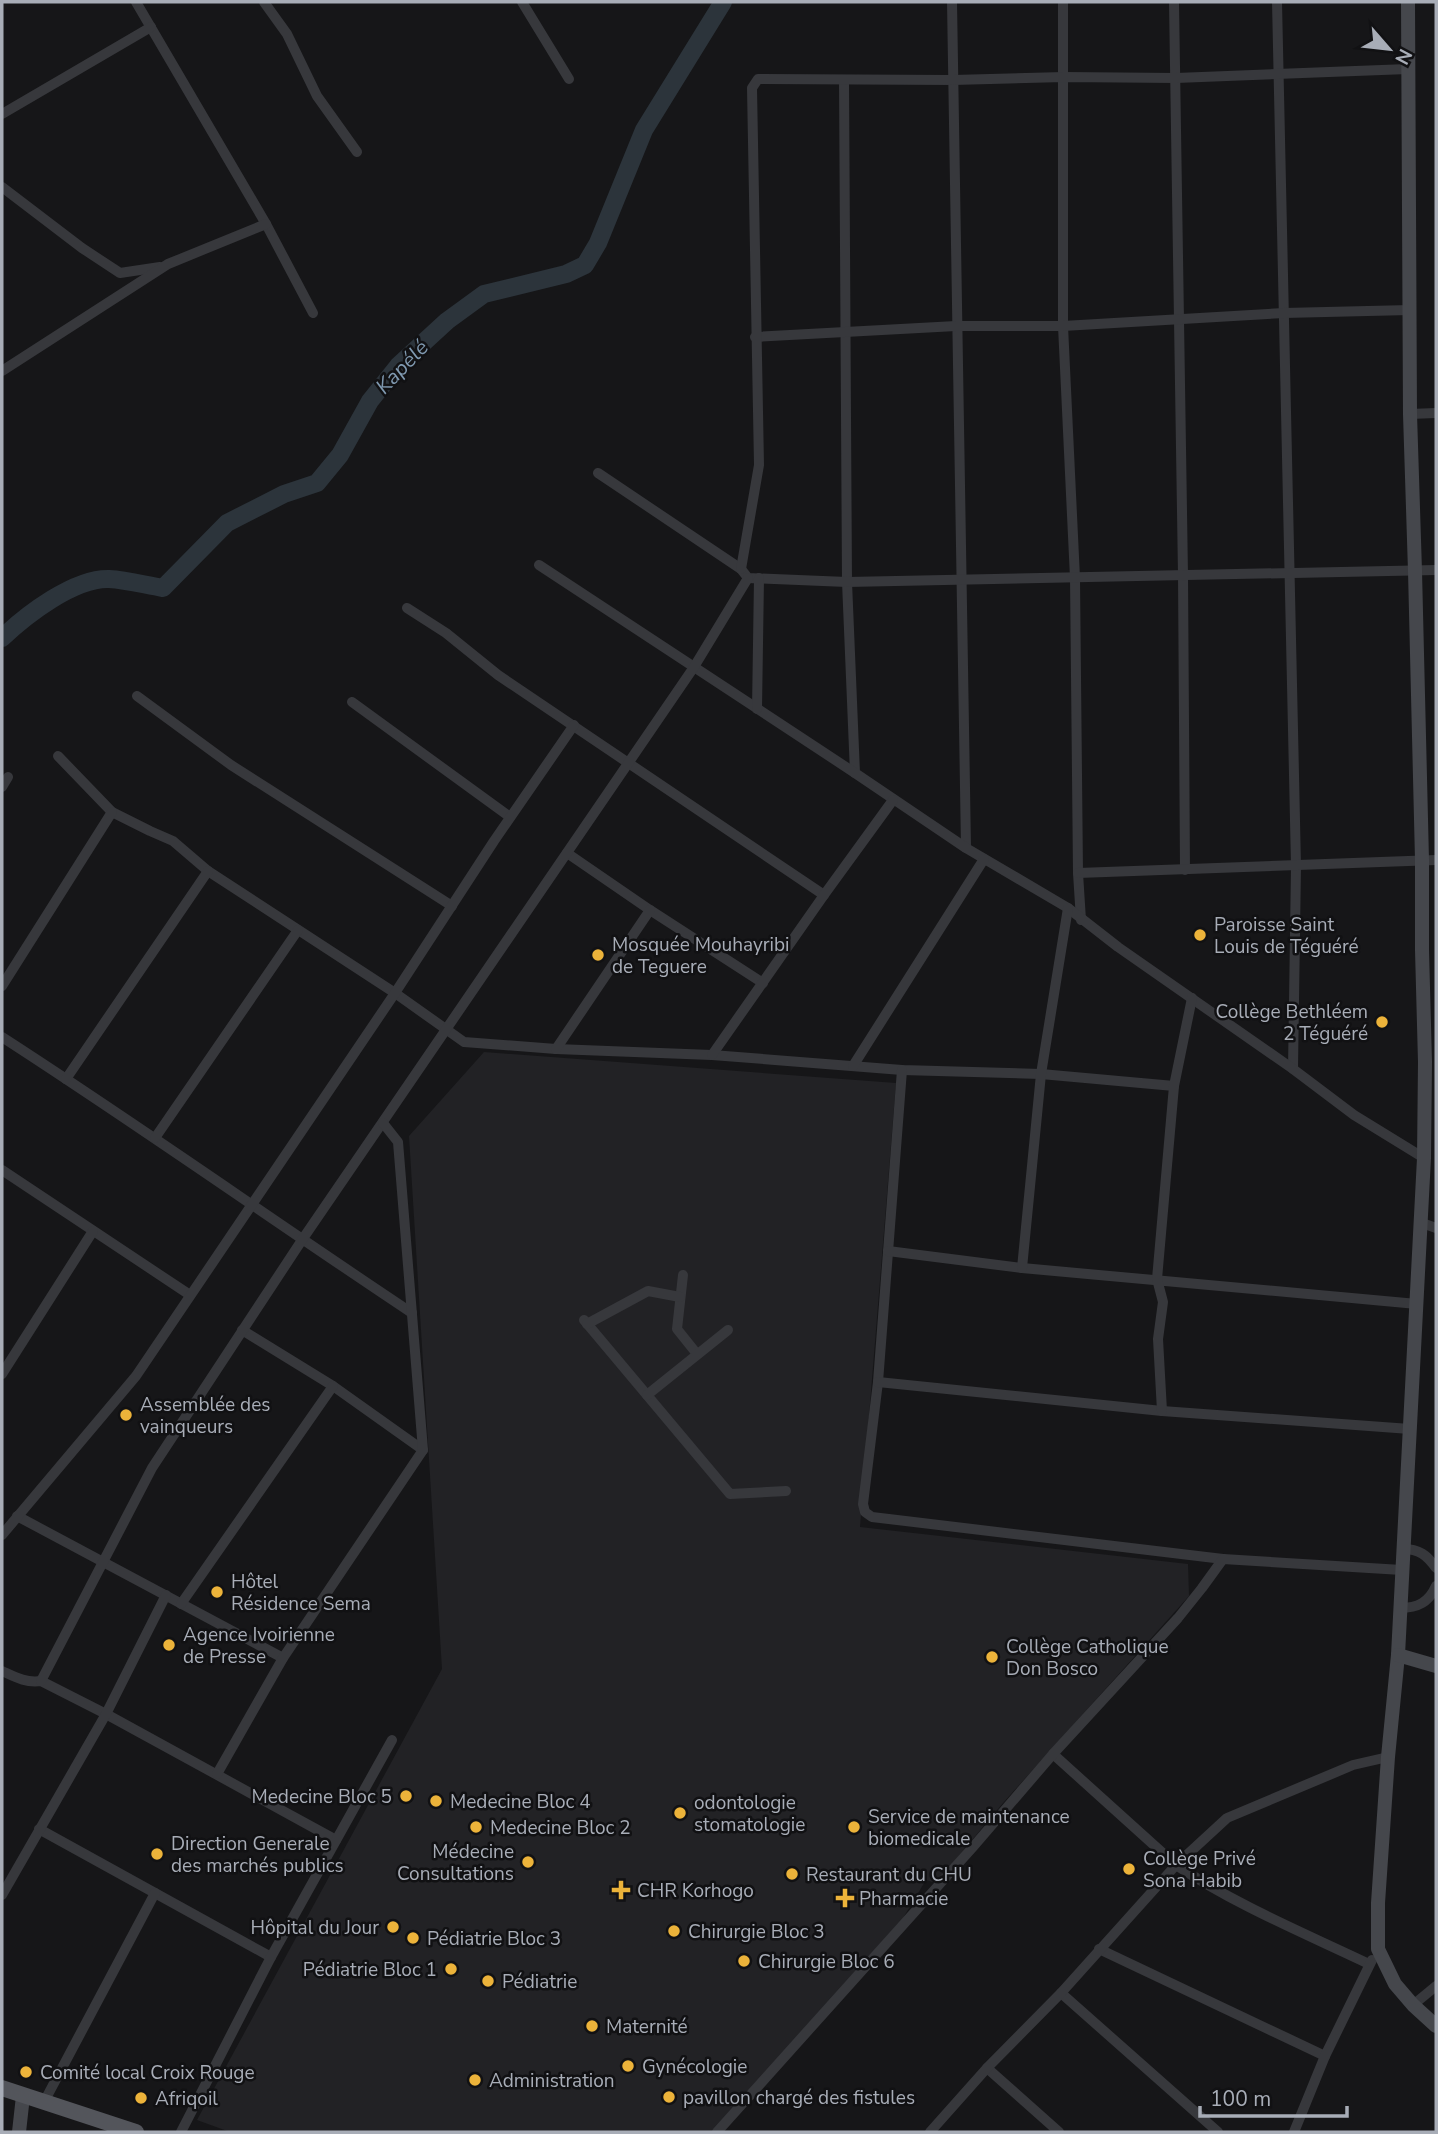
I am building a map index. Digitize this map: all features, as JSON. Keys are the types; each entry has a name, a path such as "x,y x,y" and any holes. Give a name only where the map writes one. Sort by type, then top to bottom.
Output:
{"main road":[{"path":"2,2088 117,2130 136,2132"}],"street":[{"path":"136,2 266,224 313,313"},
{"path":"264,2 287,34 317,96 357,152"},
{"path":"522,2 569,79"},
{"path":"952,2 966,848"},
{"path":"1063,2 1063,326 1075,578 1078,873 1081,920"},
{"path":"1174,2 1185,870"},
{"path":"1278,2 1296,866 1293,1069"},
{"path":"1408,2 1410,414 1429,860 1422,950 1424,1158 1429,1226 1418,1304 1398,1655 1378,1903 1378,1948 1395,1984 1436,2026"},
{"path":"2,114 151,27"},
{"path":"757,709 749,575 759,465 751,88 758,79 1176,78 1408,69"},
{"path":"844,79 847,582 855,773"},
{"path":"2,187 82,248 120,272 148,270 169,264 266,224"},
{"path":"2,371 169,264"},
{"path":"755,337 956,326 1063,326 1284,313 1410,310"},
{"path":"1410,414 1436,413"},
{"path":"598,473 749,575 847,582 1436,570"},
{"path":"539,565 966,848 1068,908 1354,1115 1424,1158"},
{"path":"41,1681 152,1468 302,1240 694,667 749,575"},
{"path":"407,608 446,633 498,675 824,895"},
{"path":"137,696 232,765 452,906"},
{"path":"352,702 510,817"},
{"path":"2,1535 136,1376 574,725"},
{"path":"58,756 111,812 173,841 208,871 395,993 464,1042 556,1049 712,1055 902,1070 1041,1074 1174,1086"},
{"path":"712,1055 894,800"},
{"path":"2,986 111,812"},
{"path":"567,853 650,911 763,983"},
{"path":"853,1066 984,859"},
{"path":"1078,873 1429,860"},
{"path":"66,1079 208,871"},
{"path":"1022,1268 1041,1074 1068,908"},
{"path":"556,1049 650,911"},
{"path":"156,1138 298,930"},
{"path":"1162,1411 1158,1339 1163,1301 1157,1279 1174,1086 1192,998"},
{"path":"2,1037 156,1138 412,1313"},
{"path":"902,1070 878,1382 863,1504 865,1512 868,1515 1001,1534 1223,1559 1402,1570"},
{"path":"217,1774 283,1658 423,1450 398,1142 383,1123"},
{"path":"2,1187 6,1173 190,1295"},
{"path":"2,1374 93,1230"},
{"path":"888,1251 1022,1268 1418,1304"},
{"path":"683,1275 677,1329 697,1354"},
{"path":"680,1297 648,1291 586,1322 730,1494 786,1491"},
{"path":"242,1330 333,1386 423,1450"},
{"path":"647,1395 728,1330"},
{"path":"878,1382 1162,1411 1410,1429"},
{"path":"181,1604 333,1386"},
{"path":"17,1516 283,1658"},
{"path":"1403,1549 1413,1549 1434,1560"},
{"path":"717,2132 1053,1754 1178,1618 1223,1559"},
{"path":"1400,1608 1420,1605 1427,1600 1436,1586"},
{"path":"2,1895 106,1714 166,1595"},
{"path":"1398,1655 1436,1666"},
{"path":"2,1671 22,1681 41,1681 336,1840"},
{"path":"181,2132 271,1957 392,1740"},
{"path":"1053,1754 1176,1865 1251,1908 1369,1964"},
{"path":"930,2132 987,2068 1061,1993 1176,1865 1227,1818 1353,1765 1388,1757"},
{"path":"39,1829 271,1957"},
{"path":"44,2102 155,1893"},
{"path":"1294,2132 1325,2056 1378,1948"},
{"path":"1099,1949 1325,2056"},
{"path":"1413,2005 1436,1986"},
{"path":"1061,1993 1218,2132"},
{"path":"987,2068 1059,2132"},
{"path":"19,2132 23,2095"}],"shaded area":[{"path":"484,1052 896,1083 860,1527 1188,1564 1189,1596 1003,1803 936,1883 926,1880 903,1918 712,2132 230,2132 197,2120 442,1669 409,1136"}],"waterway":[{"name":"Kapélé","path":"2,638 51,599 95,580 129,581 163,588 227,523 284,494 317,483 340,455 370,401 398,366 447,321 484,294 566,274 585,265 598,243 644,130 723,2"}],"place":[{"name":"Paroisse Saint Louis de Téguéré","path":"1200,935"},
{"name":"Mosquée Mouhayribi de Teguere","path":"598,955"},
{"name":"Collège Bethléem 2 Téguéré","path":"1382,1022"},
{"name":"Assemblée des vainqueurs","path":"126,1415"},
{"name":"Hôtel Résidence Sema","path":"217,1592"},
{"name":"Agence Ivoirienne de Presse","path":"169,1645"},
{"name":"Collège Catholique Don Bosco","path":"992,1657"},
{"name":"Medecine Bloc 5","path":"406,1796"},
{"name":"Medecine Bloc 4","path":"436,1801"},
{"name":"odontologie stomatologie","path":"680,1813"},
{"name":"Medecine Bloc 2","path":"476,1827"},
{"name":"Service de maintenance biomedicale","path":"854,1827"},
{"name":"Direction Generale des marchés publics","path":"157,1854"},
{"name":"Médecine Consultations","path":"528,1862"},
{"name":"Collège Privé Sona Habib","path":"1129,1869"},
{"name":"Restaurant du CHU","path":"792,1874"},
{"name":"CHR Korhogo","path":"621,1890"},
{"name":"Pharmacie","path":"845,1898"},
{"name":"Hôpital du Jour","path":"393,1927"},
{"name":"Chirurgie Bloc 3","path":"674,1931"},
{"name":"Pédiatrie Bloc 3","path":"413,1938"},
{"name":"Chirurgie Bloc 6","path":"744,1961"},
{"name":"Pédiatrie Bloc 1","path":"451,1969"},
{"name":"Pédiatrie","path":"488,1981"},
{"name":"Maternité","path":"592,2026"},
{"name":"Gynécologie","path":"628,2066"},
{"name":"Comité local Croix Rouge","path":"26,2072"},
{"name":"Administration","path":"475,2080"},
{"name":"pavillon chargé des fistules","path":"669,2097"},
{"name":"Afriqoil","path":"141,2098"}]}
